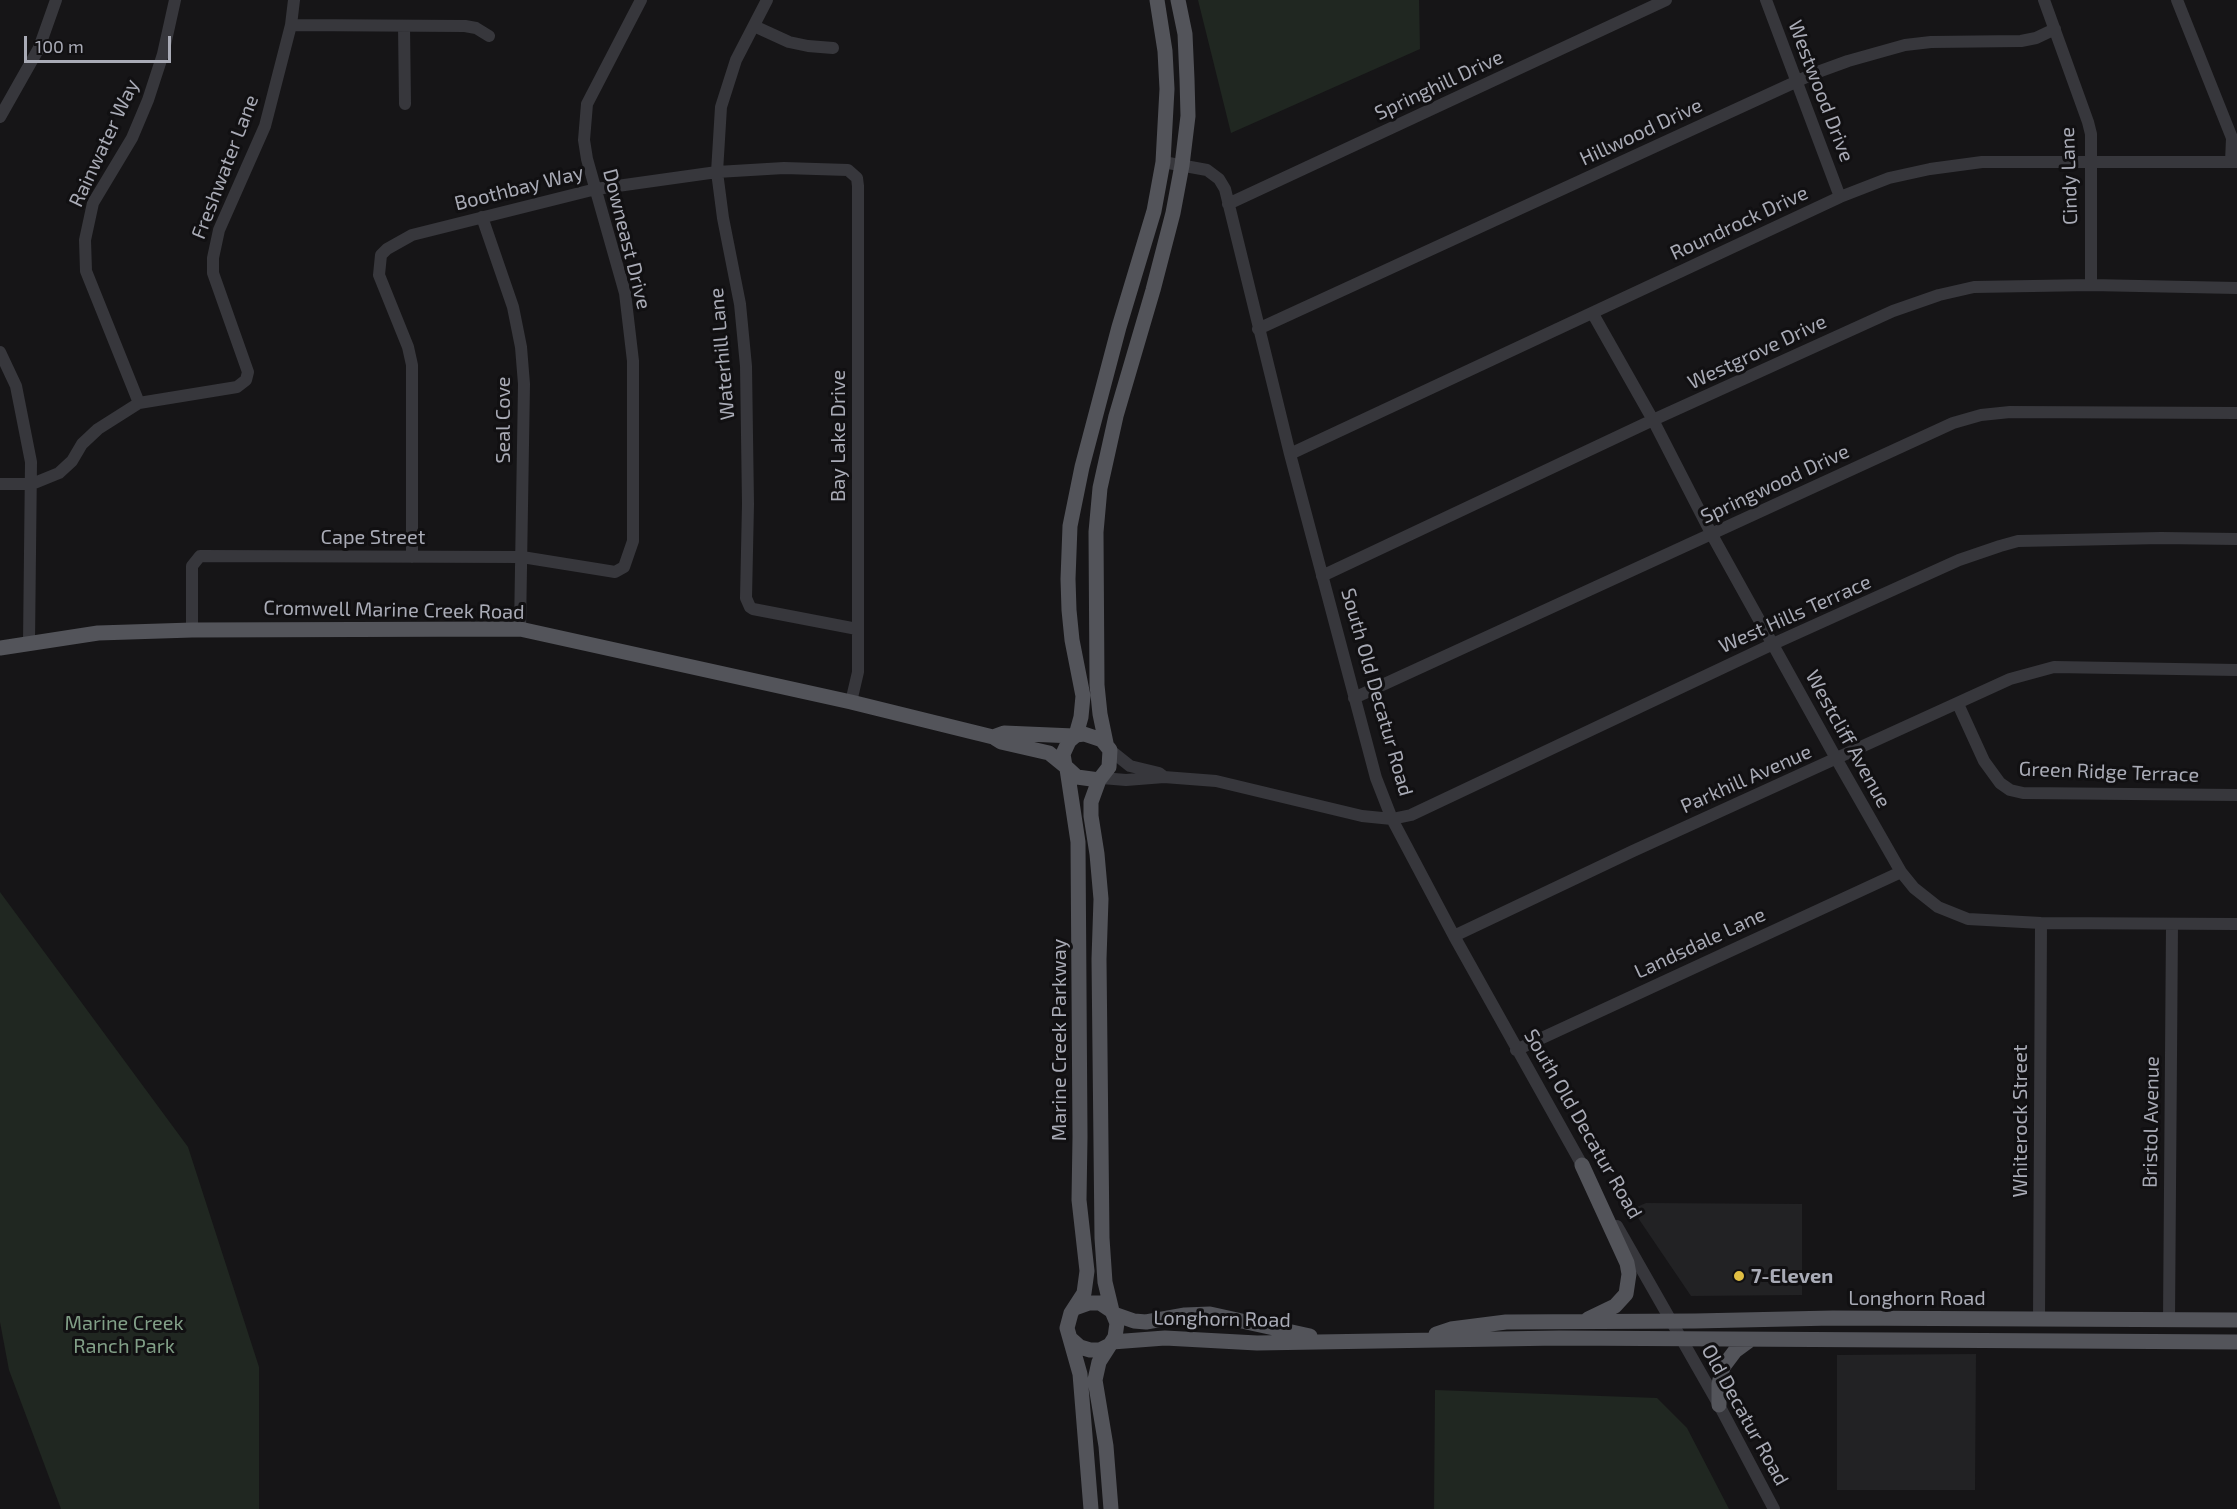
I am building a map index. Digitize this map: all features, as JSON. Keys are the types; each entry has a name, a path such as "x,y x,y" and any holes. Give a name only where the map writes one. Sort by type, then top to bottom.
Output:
{"main road":[{"path":"1157,0 1165,51 1167,89 1163,162 1154,211 1119,327 1082,467 1070,526 1068,579 1072,640 1083,696 1082,713 1075,736 1065,749 1066,768 1077,777 1101,779 1109,767 1108,746 1100,714 1097,686 1096,532 1103,473 1116,416 1153,290 1173,213 1182,165 1188,116 1185,34 1178,0"},
{"path":"1082,467 1103,473"},
{"name":"Cromwell Marine Creek Road","path":"0,648 98,633 192,630 520,629 851,702 993,736 1001,742 1049,753 1066,768"},
{"name":"Cromwell Marine Creek Road","path":"993,736 1004,733 1075,736"},
{"path":"1075,736 1090,735 1108,746"},
{"name":"Marine Creek Parkway","path":"1066,768 1078,842 1080,1125 1078,1200 1087,1265 1087,1282 1075,1308"},
{"name":"Marine Creek Parkway","path":"1101,779 1091,802 1091,816 1101,899 1099,959 1102,1238 1105,1278 1113,1313"},
{"path":"1581,1165 1627,1263 1629,1274 1626,1294 1615,1306 1583,1321"},
{"path":"1091,1509 1080,1374 1067,1328 1075,1308 1095,1302 1105,1306 1113,1313 1117,1327 1111,1343 1099,1362 1095,1380 1106,1446 1111,1509"},
{"name":"Longhorn Road","path":"1113,1313 1134,1321 1146,1322 1185,1315 1210,1314 1331,1340"},
{"name":"Longhorn Road","path":"1419,1340 1451,1329 1506,1322 1780,1318 2237,1320"},
{"path":"1954,1319 1954,1340"},
{"path":"2169,1320 2169,1341"},
{"name":"Longhorn Road","path":"1111,1343 1164,1338 1257,1342 1559,1338 2237,1342"},
{"path":"1071,1339 1080,1347 1090,1350 1100,1350 1111,1343"},
{"path":"1719,1405 1719,1384 1723,1367 1735,1351 1750,1340"}],"street":[{"path":"0,117 39,48 56,0"},
{"name":"Rainwater Way","path":"139,403 86,271 85,240 93,203 132,138 148,100 163,54 175,0"},
{"name":"Freshwater Lane","path":"139,403 237,387 246,380 248,372 213,273 213,258 219,230 265,126 291,26 294,0"},
{"name":"Downeast Drive","path":"620,570 626,562 633,541 633,361 625,293 584,140 587,104 641,0"},
{"name":"Waterhill Lane","path":"767,0 736,60 721,107 717,172 723,218 740,304 746,366 747,602 753,609 857,629"},
{"name":"Springhill Drive","path":"1228,204 1666,0"},
{"name":"Westwood Drive","path":"1766,0 1840,197"},
{"name":"Cindy Lane","path":"2044,0 2088,122 2092,160 2091,285"},
{"path":"2177,0 2232,138 2234,162"},
{"path":"291,26 465,26 476,28 489,36"},
{"path":"404,26 405,104"},
{"path":"754,26 789,42 833,48"},
{"name":"Hillwood Drive","path":"1258,329 1796,82 1848,61 1890,48 1930,42 2021,41 2036,38 2055,29"},
{"name":"Roundrock Drive","path":"1290,454 1840,197 1889,178 1982,162 2092,160 2234,162"},
{"path":"1163,162 1182,165"},
{"name":"South Old Decatur Road","path":"1182,165 1214,173 1225,189 1258,329 1354,698 1376,778 1392,819 1516,1050 1681,1339"},
{"name":"Boothbay Way","path":"412,557 412,365 408,347 380,275 381,255 398,241 412,235 596,189 717,172 784,168 842,168 851,172"},
{"name":"Bay Lake Drive","path":"851,172 857,178 858,186 858,672 851,702"},
{"name":"Seal Cove","path":"482,217 513,307 521,347 524,384 520,629"},
{"name":"Westgrove Drive","path":"1322,576 1653,420 1893,311 1939,295 1974,287 2091,285 2237,288"},
{"name":"Westcliff Avenue","path":"1593,314 1837,760 1901,872 1914,888 1931,903 1968,919 2041,923 2237,924"},
{"path":"0,352 16,386 31,462 29,643"},
{"path":"0,484 32,484 59,473 72,461 82,444 98,429 139,403"},
{"name":"Springwood Drive","path":"1354,698 1953,423 1981,415 2010,412 2237,413"},
{"name":"West Hills Terrace","path":"1392,819 1411,815 1431,806 1773,644 1959,560 2018,541 2237,539"},
{"name":"Cape Street","path":"192,630 192,566 200,556 522,557 609,571 620,570"},
{"name":"Parkhill Avenue","path":"1454,936 1633,851 1837,760 2010,679 2054,667 2237,670"},
{"name":"Green Ridge Terrace","path":"1958,704 1984,761 2000,783 2010,790 2023,793 2237,795"},
{"path":"1108,746 1130,766 1159,773 1164,777"},
{"path":"1101,779 1164,777 1216,781 1362,816 1392,819"},
{"name":"Landsdale Lane","path":"1516,1050 1901,872"},
{"name":"Whiterock Street","path":"2039,1319 2041,923"},
{"name":"Bristol Avenue","path":"2169,1320 2172,924"},
{"name":"Old Decatur Road","path":"1681,1339 1774,1509"}],"shaded area":[{"path":"1646,1203 1802,1204 1802,1295 1691,1296 1632,1209"},
{"path":"1976,1354 1975,1490 1837,1490 1837,1355"}],"green space":[{"path":"1198,0 1419,0 1420,49 1231,133"},
{"name":"Marine Creek Ranch Park","path":"0,892 188,1147 259,1367 259,1509 61,1509 9,1370 0,1322"},
{"path":"1435,1390 1657,1398 1687,1428 1729,1509 1434,1509"}],"place":[{"name":"7-Eleven","path":"1739,1276"}]}
